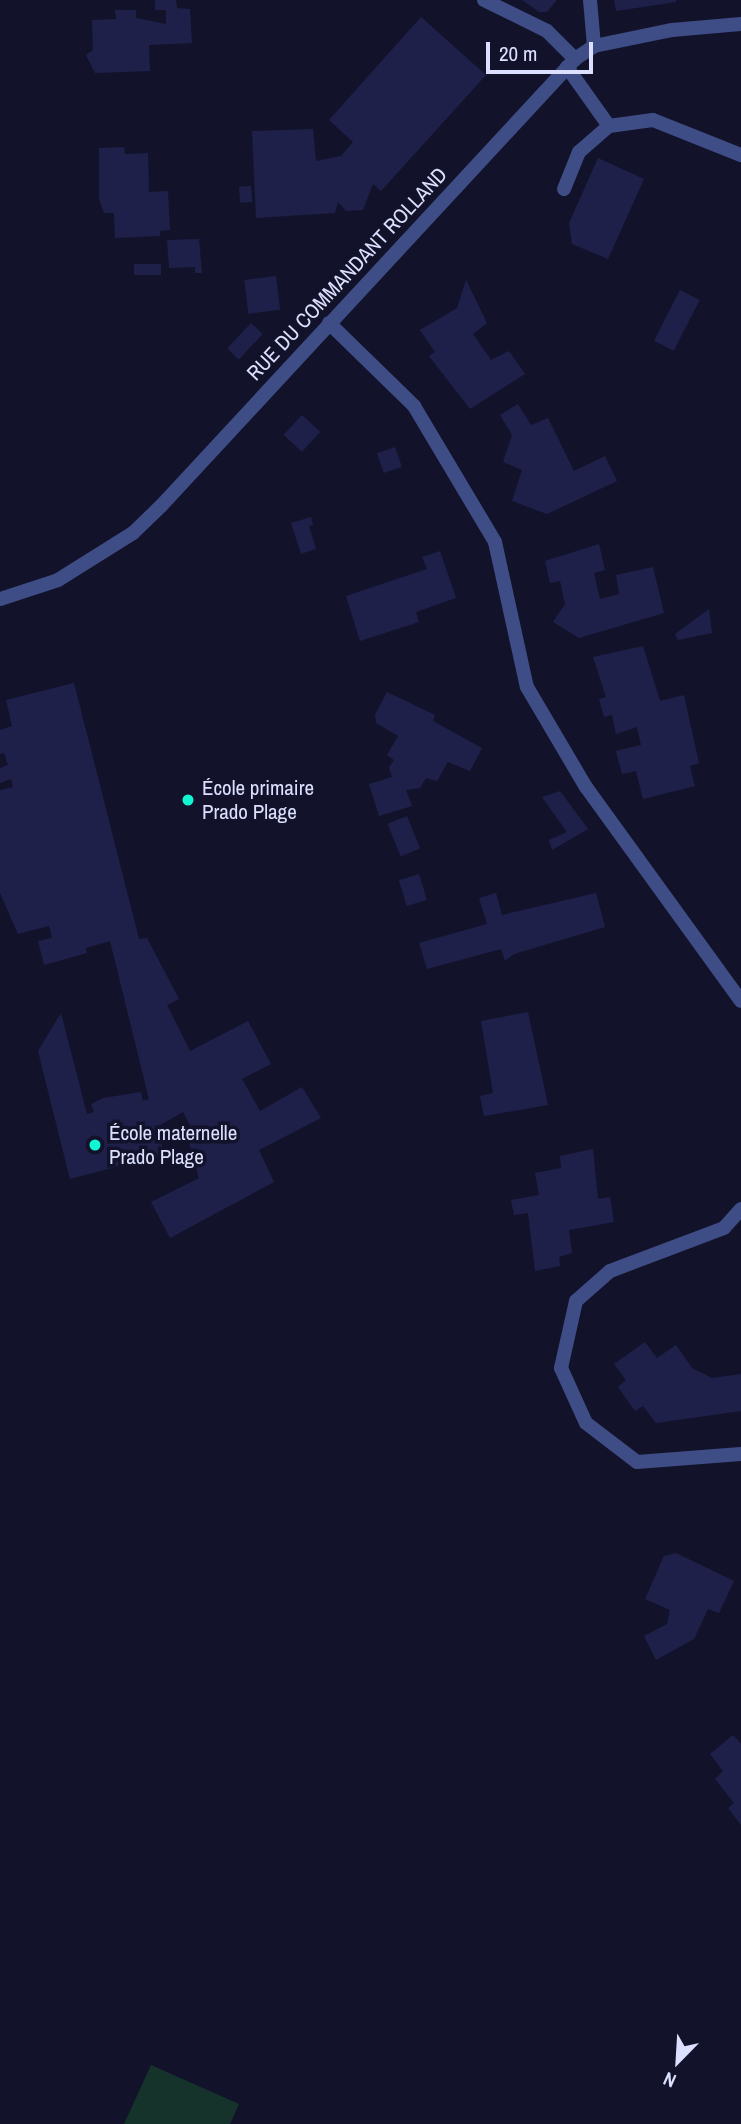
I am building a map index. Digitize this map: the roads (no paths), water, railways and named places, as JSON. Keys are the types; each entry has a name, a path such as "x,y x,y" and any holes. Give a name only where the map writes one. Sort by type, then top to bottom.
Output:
{"street":[{"path":"484,0 547,31 571,63 610,126"},
{"path":"590,0 594,46"},
{"name":"RUE DU COMMANDANT ROLLAND","path":"0,599 58,580 133,533 571,63 594,46 672,30 741,24"},
{"path":"564,189 579,152 610,126 653,120 741,155"},
{"path":"329,323 414,406 495,542 527,687 586,787 741,1001"},
{"path":"741,1209 724,1228 610,1271 576,1301 561,1368 586,1423 637,1462 741,1454"}],"place":[{"name":"École primaire Prado Plage","path":"188,800"},
{"name":"École maternelle Prado Plage","path":"95,1145"}]}
